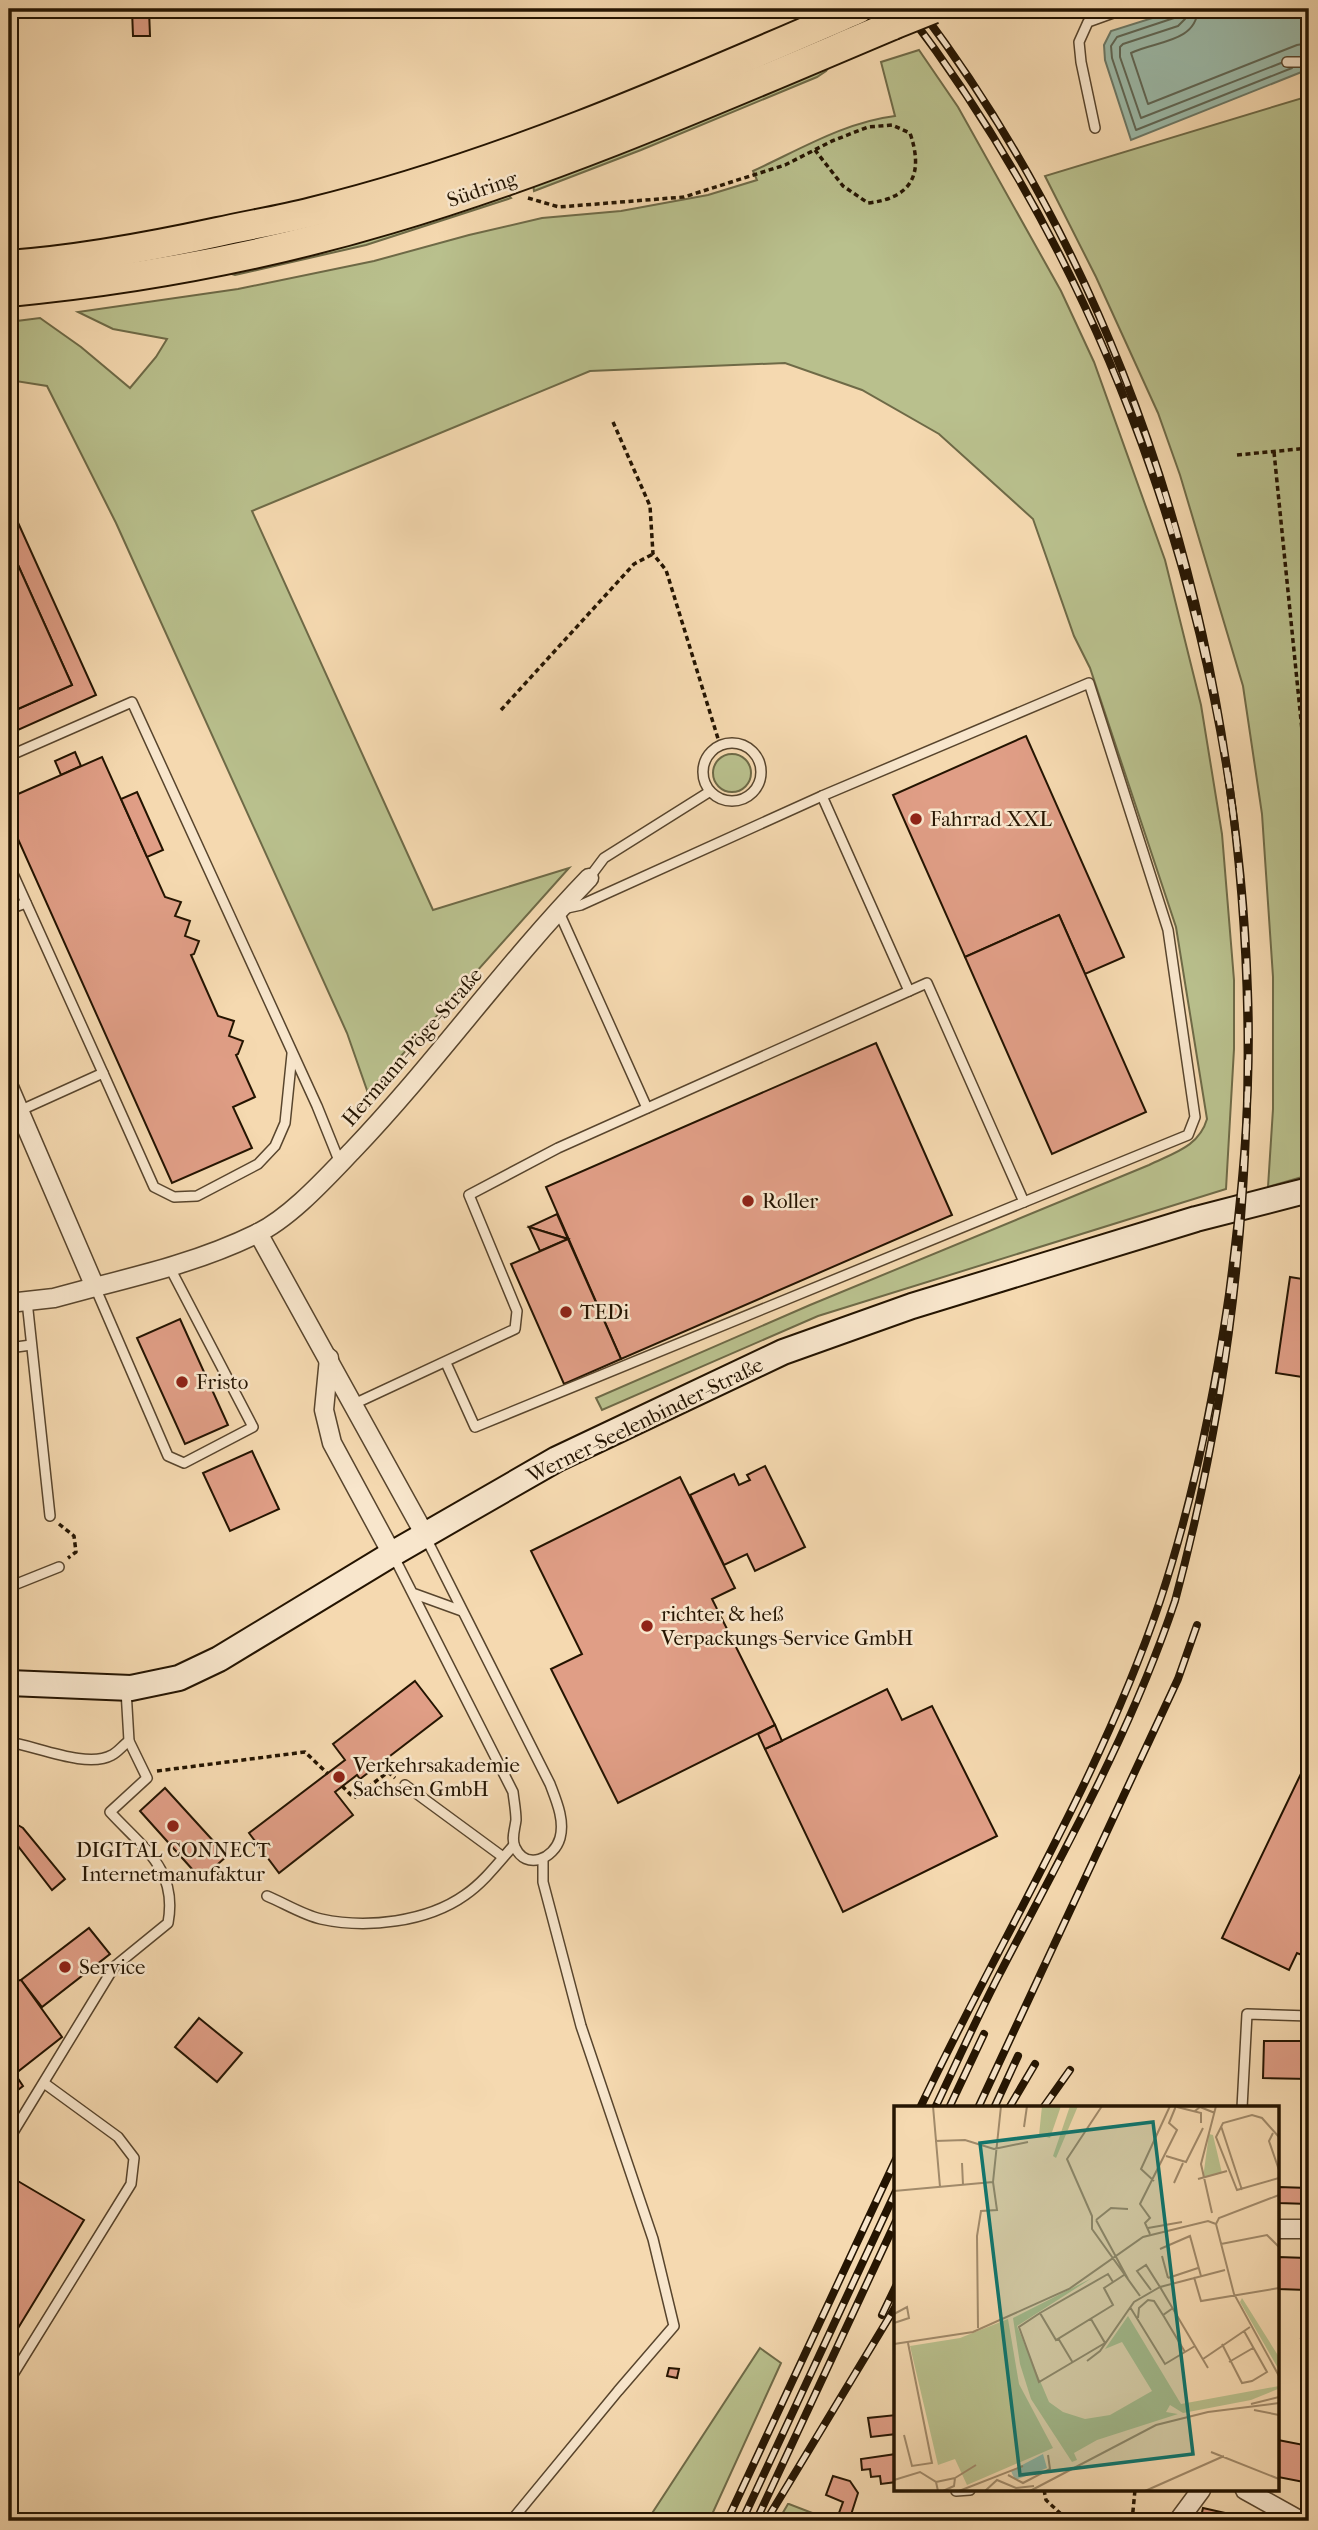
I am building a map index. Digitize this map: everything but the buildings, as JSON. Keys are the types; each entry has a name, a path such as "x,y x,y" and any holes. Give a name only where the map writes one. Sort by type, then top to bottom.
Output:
{"main road":[{"name":"Südring","path":"14,265 108,254 170,243 313,212 408,184 546,138 724,67 858,9"},
{"name":"Südring","path":"9,292 138,276 290,245 388,219 517,177 662,123 893,25 942,13"},
{"name":"Werner-Seelenbinder-Straße","path":"9,1683 126,1688 179,1678 219,1659 392,1554 557,1459 783,1352 912,1306 1196,1219 1309,1191"}],"street":[{"name":"Hermann-Pöge-Straße","path":"18,1302 54,1298 170,1268 258,1233 307,1196 395,1105 558,910 589,878"},
{"path":"9,1087 95,1287"},
{"path":"258,1233 425,1535"},
{"path":"329,1358 324,1410 332,1443 392,1554"},
{"path":"1280,2229 1309,2229"},
{"path":"1178,2521 1200,2492"},
{"path":"1249,2492 1301,2521"}],"lane":[{"path":"1095,128 1079,42 1088,22 1124,9"},
{"path":"1287,62 1309,62"},
{"path":"446,1363 475,1427 1188,1135 1195,1117 1168,930 1089,683 822,796 581,905 558,910 647,1108"},
{"path":"9,756 132,702 340,1163"},
{"path":"730,743 749,748 760,764 759,784 754,792 737,802 717,798 704,784 703,766 706,757 720,745 730,743"},
{"path":"589,878 604,858 709,792"},
{"path":"822,796 909,991"},
{"path":"9,865 155,1187 174,1197 197,1196 258,1164 275,1146 285,1123 292,1052"},
{"path":"9,909 26,903"},
{"path":"354,1404 515,1329 517,1311 469,1195 558,1148 927,983 1024,1202"},
{"path":"19,1111 103,1073"},
{"path":"95,1287 168,1456 184,1463 253,1427 170,1268"},
{"path":"18,1302 31,1345 50,1516"},
{"path":"9,1348 31,1345"},
{"path":"392,1554 415,1594 513,1792 516,1818 514,1845 519,1853 528,1859 543,1860 554,1851 560,1837 561,1823 550,1784 425,1535"},
{"path":"9,1587 59,1567"},
{"path":"415,1594 462,1611"},
{"path":"9,2139 114,1967 168,1923 171,1906 169,1884 160,1866 110,1812 147,1778 129,1741 126,1688"},
{"path":"9,1742 74,1758 96,1760 112,1755 129,1741"},
{"path":"405,1785 503,1857"},
{"path":"267,1896 320,1919 363,1923 395,1920 444,1909 468,1893 514,1845"},
{"path":"511,2521 674,2326 653,2239 581,2026 542,1882 543,1860"},
{"path":"1242,2106 1247,2014 1309,2016"},
{"path":"9,2381 131,2184 134,2158 118,2137 44,2083"}],"path":[{"path":"942,13 978,9"},
{"path":"517,177 524,197 559,207 684,197 785,164 815,150 869,127 892,125 910,133 917,153 908,188 887,201 868,203 844,186 815,150"},
{"path":"613,422 650,506 653,554 666,570 720,745"},
{"path":"1237,455 1309,449"},
{"path":"1274,452 1309,800"},
{"path":"501,710 634,564 653,554"},
{"path":"50,1516 74,1536 76,1552 59,1567"},
{"path":"144,1773 305,1752 328,1774"},
{"path":"342,1786 354,1798 388,1772 405,1785"},
{"path":"1044,2492 1046,2500 1062,2515"},
{"path":"1132,2521 1135,2492"}],"green space":[{"path":"919,50 958,107 1061,291 1094,362 1165,560 1201,705 1222,834 1234,980 1234,1049 1226,1189 818,1316 602,1410 596,1398 810,1305 1149,1165 1184,1148 1203,1129 1207,1119 1176,927 1090,668 1074,636 1033,519 939,434 862,390 785,363 590,371 252,511 433,910 569,868 368,1093 347,1033 116,523 47,386 9,380 9,322 40,318 81,347 130,388 167,339 113,329 78,312 238,289 374,261 542,218 621,211 708,195 757,180 753,171 805,146 858,124 895,116 881,62"},
{"path":"832,63 817,77 534,191 533,184"},
{"path":"1309,96 1309,1175 1268,1187 1273,1109 1273,977 1262,814 1243,686 1180,475 1158,413 1096,277 1045,176"},
{"path":"506,192 511,198 366,245 235,275 228,273"},
{"path":"732,754 746,759 751,773 746,787 732,792 718,787 713,773 718,759"},
{"path":"760,2348 781,2363 709,2521 647,2521"},
{"path":"789,2504 833,2521 778,2521"}],"water":[{"path":"1181,9 1309,9 1309,69 1131,140 1105,60 1104,45 1111,31"}],"railway":[{"path":"905,9 980,117 1047,231 1104,350 1152,473 1191,600 1220,729 1239,860 1249,1029 1245,1143 1229,1294 1201,1449 1172,1563 1136,1667 1079,1795 921,2106"},
{"path":"920,9 1034,184 1123,372 1187,570 1228,774 1246,982 1243,1191 1219,1399 1175,1601 1138,1699 1116,1746 990,1993 936,2106"},
{"path":"979,2106 1178,1679 1197,1625"},
{"path":"950,2106 984,2034"},
{"path":"995,2106 1018,2056"},
{"path":"1010,2106 1035,2064"},
{"path":"1044,2106 1070,2070"},
{"path":"727,2521 894,2163"},
{"path":"742,2521 894,2195"},
{"path":"756,2521 894,2225"},
{"path":"882,2315 894,2290"},
{"path":"766,2521 894,2309"}],"place":[{"name":"Fahrrad XXL","path":"916,819"},
{"name":"Roller","path":"748,1201"},
{"name":"TEDi","path":"566,1312"},
{"name":"Fristo","path":"182,1382"},
{"name":"richter & heß Verpackungs-Service GmbH","path":"647,1626"},
{"name":"Verkehrsakademie Sachsen GmbH","path":"339,1777"},
{"name":"DIGITAL CONNECT Internetmanufaktur","path":"173,1826"},
{"name":"Service","path":"65,1967"}]}
